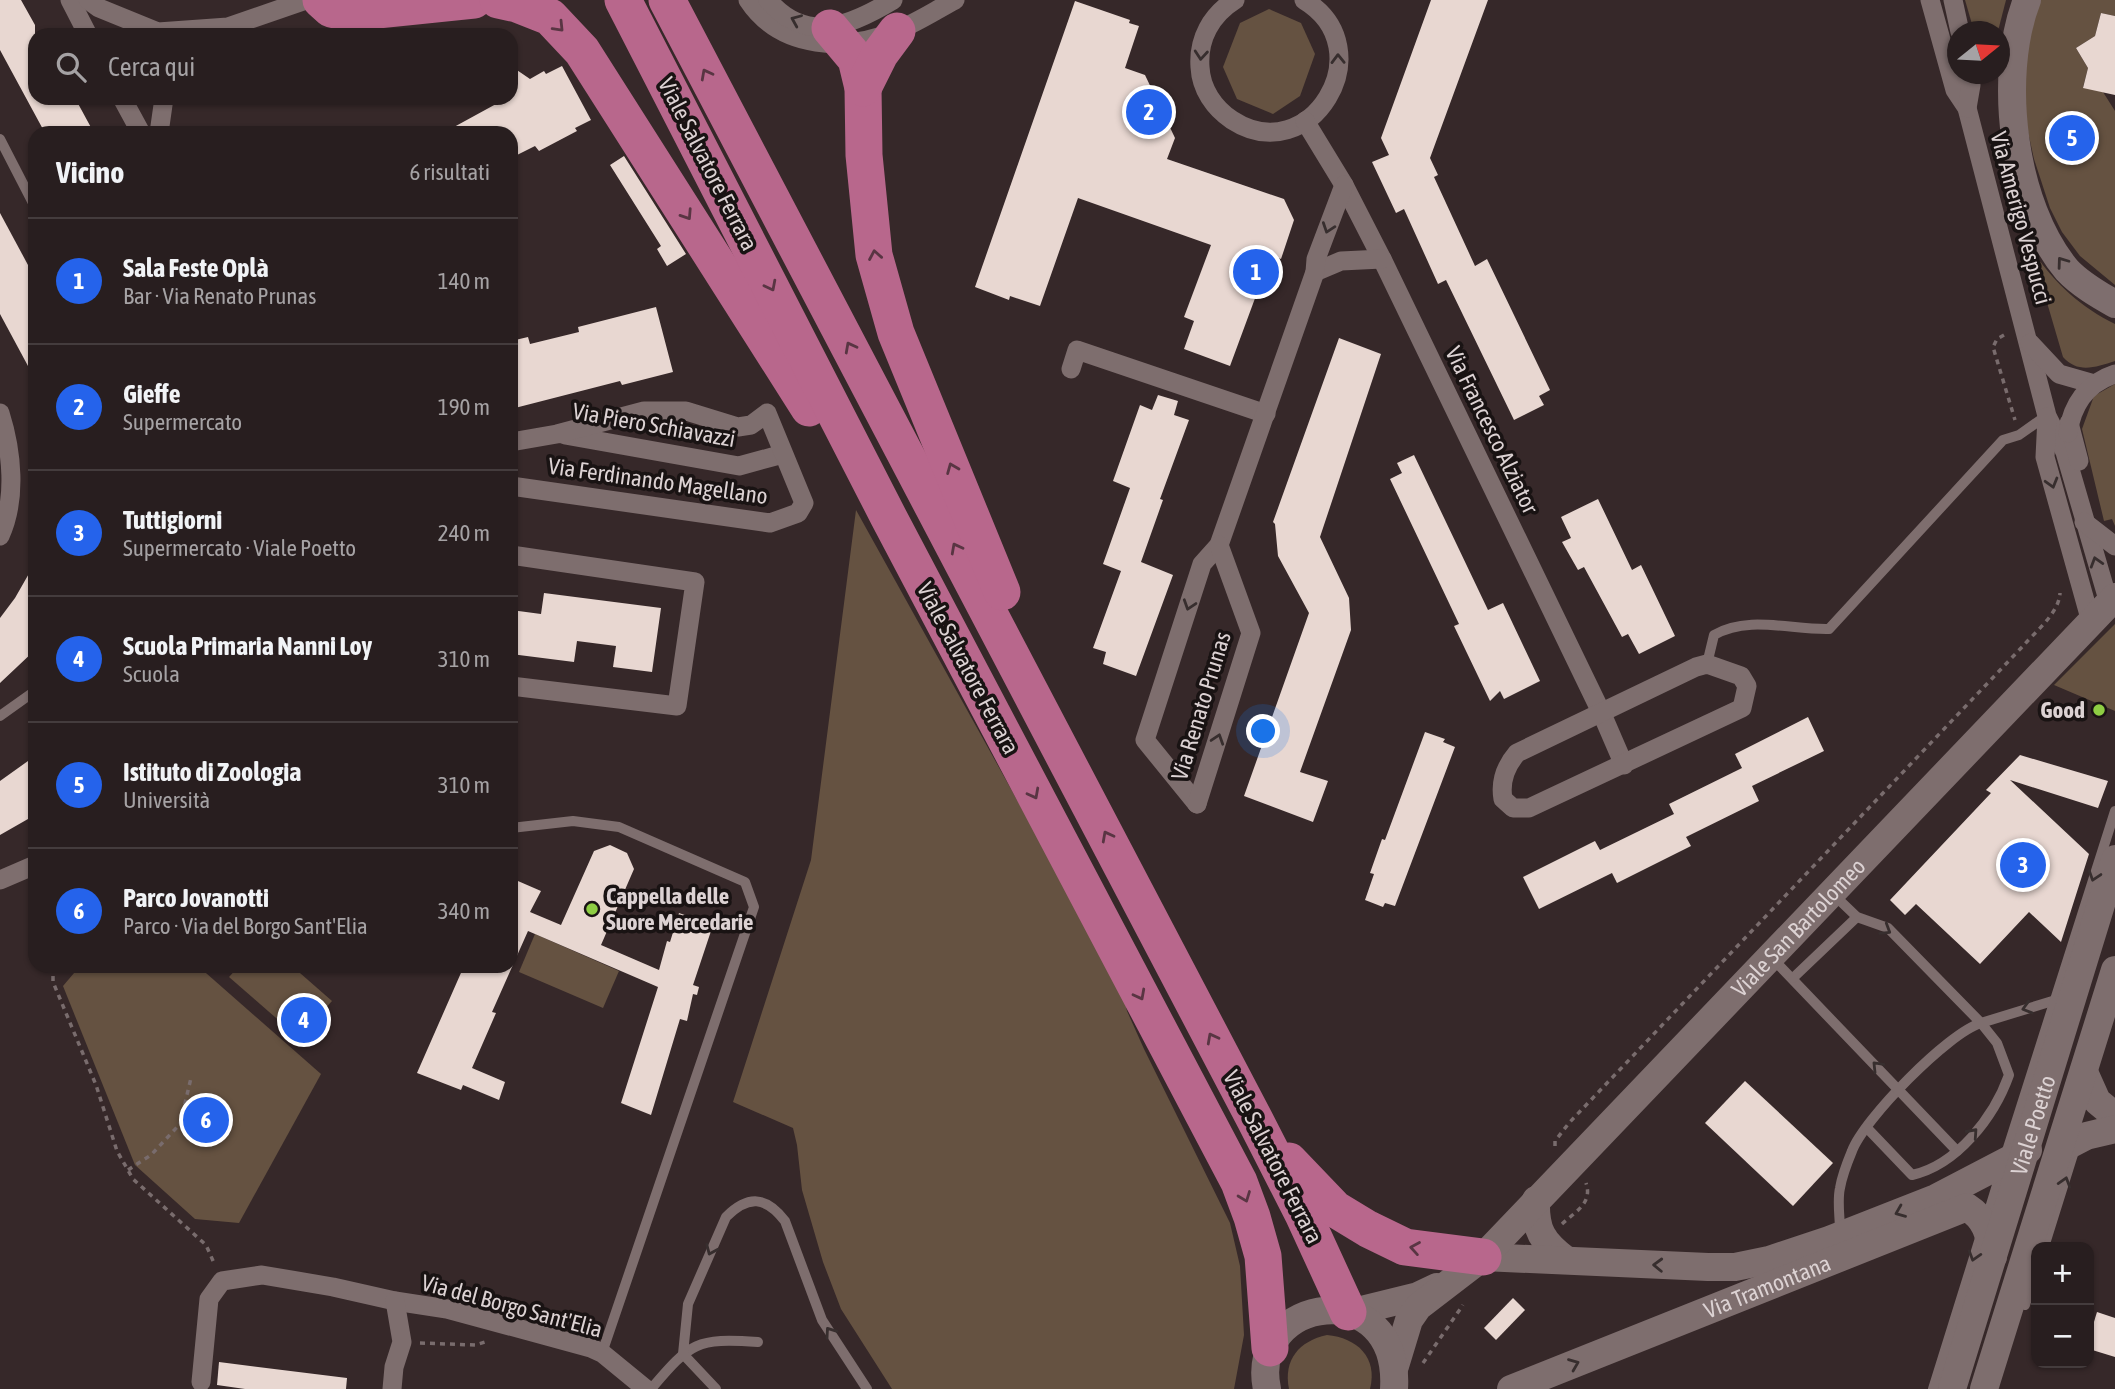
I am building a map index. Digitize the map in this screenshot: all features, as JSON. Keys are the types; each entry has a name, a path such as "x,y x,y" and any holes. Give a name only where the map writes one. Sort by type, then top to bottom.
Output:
{"highway":[{"path":"321,0 331,9 348,13 474,0"},
{"path":"498,0 517,4 550,17 582,51 868,500 888,516"},
{"name":"Viale Salvatore Ferrara","path":"623,0 888,516 1239,1182 1263,1256 1264,1373"},
{"name":"Viale Salvatore Ferrara","path":"667,0 1255,1120 1350,1312"},
{"path":"863,88 895,15"},
{"path":"836,36 856,60 863,88 864,155 873,242 883,291 896,333 1012,614 1008,647"},
{"path":"1255,1120 1300,1175 1335,1209 1405,1247 1483,1257"}],"street":[{"path":"70,0 85,28"},
{"path":"89,0 99,8 143,28"},
{"path":"232,28 306,0"},
{"path":"748,0 767,23 792,37 815,43 836,36 852,21 895,15 955,0"},
{"path":"768,0 792,20 836,36 849,44 895,15"},
{"path":"1235,0 1219,6 1204,35 1199,52 1204,86 1212,102 1231,119 1255,130 1272,131 1290,128 1319,111 1337,80 1340,62 1331,27 1321,13 1304,0"},
{"name":"Via Amerigo Vespucci","path":"1930,0 1955,90 1967,108 2047,416 2065,452 2105,608"},
{"path":"1953,0 1958,21"},
{"path":"2027,0 2013,49 2012,83 2019,163 2038,221 2068,271 2094,292 2115,304"},
{"name":"Via Amerigo Vespucci","path":"1967,108 1971,84"},
{"path":"126,105 137,126"},
{"path":"160,126 163,105"},
{"name":"Via Francesco Alziator","path":"1305,121 1344,185 1382,259 1602,714 1624,765"},
{"name":"Via Renato Prunas","path":"1219,545 1251,633 1197,804 1145,740 1202,564 1219,545 1315,272 1316,259 1344,185"},
{"path":"1315,272 1341,261 1382,259"},
{"name":"Via Amerigo Vespucci","path":"2027,340 2059,374 2094,384"},
{"path":"1071,369 1077,350 1266,414"},
{"path":"2065,452 2074,408 2094,384 2115,374"},
{"name":"Via Ferdinando Magellano","path":"518,441 557,434 644,411 686,411 738,427 751,425 767,413 804,503 798,513 770,523 518,487"},
{"path":"0,413 11,466 9,504 0,537"},
{"name":"Via Amerigo Vespucci","path":"2047,416 2045,457 2105,608"},
{"path":"2069,423 2108,541"},
{"name":"Via Piero Schiavazzi","path":"557,434 739,466 783,454"},
{"path":"2084,522 2108,541"},
{"path":"518,556 695,582 677,706 518,687"},
{"name":"Viale San Bartolomeo","path":"1402,1375 1409,1320 1419,1307 1458,1292 1483,1257 1536,1200 2105,608"},
{"path":"1707,664 1741,676 1747,686 1742,708 1529,808 1513,808 1503,799 1500,785 1509,762 1517,753 1707,664"},
{"name":"Viale Poetto","path":"1952,1389 1993,1259 2016,1156 2064,997 2115,859"},
{"path":"0,880 28,868"},
{"name":"Viale Poetto","path":"1984,1389 2073,1140 2089,1087 2115,970"},
{"path":"2089,1087 2097,1101 2115,1116"},
{"path":"2073,1140 2115,1129"},
{"name":"Via Tramontana","path":"1566,1260 1735,1267 1769,1260 1840,1236 1936,1198 2016,1156"},
{"path":"1536,1200 1540,1234 1551,1248 1566,1260"},
{"name":"Via Tramontana","path":"1511,1389 1967,1208 1978,1214 1985,1223"},
{"path":"1985,1223 1989,1229 1993,1259"},
{"path":"1483,1257 1566,1260"},
{"path":"1693,1266 1704,1288 1704,1305 1701,1312"},
{"name":"Via del Borgo Sant'Elia","path":"222,1281 262,1275 447,1309 602,1353 648,1389"},
{"path":"201,1382 209,1299 222,1281"},
{"name":"Viale San Bartolomeo","path":"1264,1373 1277,1335 1288,1324 1303,1317 1316,1312 1350,1312 1418,1296 1458,1292"},
{"name":"Via del Borgo Sant'Elia","path":"392,1389 394,1367 402,1342 395,1301"},
{"path":"1350,1312 1366,1319 1379,1331 1402,1375"}],"lane":[{"path":"0,139 28,193"},
{"path":"1707,664 1714,635 1723,630 1748,624 1829,629 2003,440 2019,435 2047,416"},
{"path":"0,716 28,696"},
{"path":"1840,1236 1839,1190 1853,1148 1877,1113 1938,1049 1968,1027 2064,997 2115,811"},
{"path":"518,827 573,821 619,827 745,882 754,907 602,1353"},
{"path":"1831,892 1857,917 1888,928 1981,1023 1997,1043 2009,1075 2003,1093 1981,1124 1957,1151 1930,1171 1912,1175 1867,1128"},
{"path":"1793,978 1857,917"},
{"path":"1770,956 1957,1151"},
{"name":"Viale Poetto","path":"2045,1242 2073,1140"},
{"path":"1933,1389 1985,1223 2016,1156"},
{"path":"682,1354 688,1304 726,1217 737,1206 764,1202 775,1208 785,1221 822,1320 867,1389"},
{"path":"2023,1310 2031,1285"},
{"path":"648,1389 689,1349 716,1339 758,1342"},
{"path":"682,1354 716,1389"}],"path":[{"path":"2006,334 1997,339 1993,347 2019,435"},
{"path":"1555,1150 1555,1141 1569,1123 2024,646 2060,600 2061,584"},
{"path":"53,973 53,982 96,1085 117,1151 134,1179 206,1245 222,1281"},
{"path":"128,1170 151,1154 180,1124 191,1079"},
{"path":"1559,1228 1585,1204 1589,1196 1585,1181"},
{"path":"1402,1375 1458,1292"},
{"path":"402,1342 475,1345 524,1330"}],"shaded area":[{"path":"1965,0 2006,0 2001,21 1971,21"},
{"path":"2036,0 2115,0 2115,16 2101,13 2095,36 2076,48 2088,68 2083,87 2103,92 2115,111 2115,285 2080,256 2062,232 2050,208 2034,159 2025,118 2027,27"},
{"path":"1269,9 1301,23 1315,54 1300,96 1273,114 1237,99 1223,67 1240,23"},
{"path":"2031,248 2048,272 2068,292 2115,324 2115,361 2088,368 2075,366 2063,357"},
{"path":"2115,384 2115,526 2112,519 2104,521 2082,429 2094,396"},
{"path":"856,510 1122,989 1127,1011 1144,1049 1230,1223 1240,1266 1244,1335 1234,1389 892,1389 841,1309 823,1262 802,1190 793,1128 733,1102 811,860"},
{"path":"2115,624 2115,711 2054,685"},
{"path":"535,934 619,971 603,1008 519,972"},
{"path":"74,973 206,973 321,1074 239,1223 195,1219 135,1165 63,986"},
{"path":"233,973 300,973 332,1001 299,1038 229,977"},
{"path":"1327,1335 1348,1340 1363,1351 1371,1367 1370,1389 1289,1389 1288,1369 1295,1353 1308,1342"}],"building":[{"path":"0,0 21,0 35,25 35,28 28,28 28,102 0,50"},
{"path":"1431,0 1488,0 1430,158 1438,175 1434,177 1475,266 1487,259 1550,390 1539,396 1544,405 1514,420 1446,280 1438,284 1404,209 1396,213 1372,162 1389,155 1381,138"},
{"path":"1075,1 1130,20 1129,23 1139,26 1125,68 1145,75 1175,138 1167,159 1284,199 1294,220 1281,259 1271,255 1230,366 1184,349 1194,321 1184,317 1211,245 1078,198 1040,306 1010,296 1009,300 975,287"},
{"path":"2101,13 2115,16 2115,95 2083,88 2088,68 2076,48 2095,36"},
{"path":"562,66 591,120 575,128 577,131 539,151 535,146 518,154 518,126 456,126 494,105 518,105 518,71 530,79 544,71 546,74"},
{"path":"30,105 79,105 90,126 41,126"},
{"path":"624,156 686,254 667,266 657,249 661,246 610,165"},
{"path":"0,213 28,265 28,366 0,314"},
{"path":"656,307 673,372 622,385 620,381 518,407 518,339 528,337 530,344 579,332 578,327"},
{"path":"1339,338 1381,354 1320,537 1349,598 1351,630 1300,772 1328,781 1313,822 1244,796 1309,613 1278,556 1273,522"},
{"path":"1158,395 1178,401 1174,415 1189,420 1160,499 1163,500 1141,562 1173,575 1136,676 1103,664 1106,652 1093,648 1121,571 1103,564 1130,488 1113,481 1140,405 1152,410"},
{"path":"1414,455 1488,610 1503,603 1540,681 1504,699 1500,691 1490,701 1454,626 1459,624 1390,479 1402,473 1397,463"},
{"path":"1598,499 1632,570 1641,565 1675,636 1639,654 1628,634 1622,637 1584,567 1578,570 1562,542 1571,538 1561,517"},
{"path":"28,575 28,657 0,683 0,618"},
{"path":"544,593 661,608 652,672 613,667 616,646 577,641 574,662 518,655 518,611 541,614"},
{"path":"1808,717 1824,751 1752,786 1759,801 1686,837 1691,846 1617,883 1612,873 1539,909 1523,877 1595,841 1600,850 1674,814 1669,804 1742,768 1735,754"},
{"path":"1425,732 1445,739 1443,742 1455,747 1395,906 1385,903 1383,907 1365,900 1374,874 1370,873"},
{"path":"2020,755 2108,781 2098,808 2010,780 2089,854 2061,942 2029,912 1980,964 1916,904 1905,915 1890,900 1991,793 1986,790"},
{"path":"28,761 28,819 0,835 0,781"},
{"path":"610,845 627,853 634,869 601,945 659,970 679,913 713,925 693,985 699,987 697,995 693,994 687,1021 680,1019 651,1115 621,1103 658,987 528,931 518,954 518,881 541,891 530,912 561,925 594,851"},
{"path":"461,973 509,973 492,1012 496,1013 472,1068 505,1082 499,1100 463,1085 461,1090 417,1073"},
{"path":"1745,1081 1833,1163 1793,1206 1705,1123"},
{"path":"1513,1298 1525,1310 1496,1340 1484,1328"},
{"path":"2097,1312 2115,1318 2115,1357 2094,1351 2094,1322"},
{"path":"219,1362 347,1378 346,1389 245,1389 217,1385"}],"place":[{"name":"Gieffe","path":"1149,112"},
{"name":"Istituto di Zoologia","path":"2072,138"},
{"name":"Sala Feste Oplà","path":"1256,272"},
{"name":"Good","path":"2099,710"},
{"name":"Tuttigiorni","path":"2023,865"},
{"name":"Cappella delle Suore Mercedarie","path":"592,909"},
{"name":"Scuola Primaria Nanni Loy","path":"304,1020"},
{"name":"Parco Jovanotti","path":"206,1120"}]}
